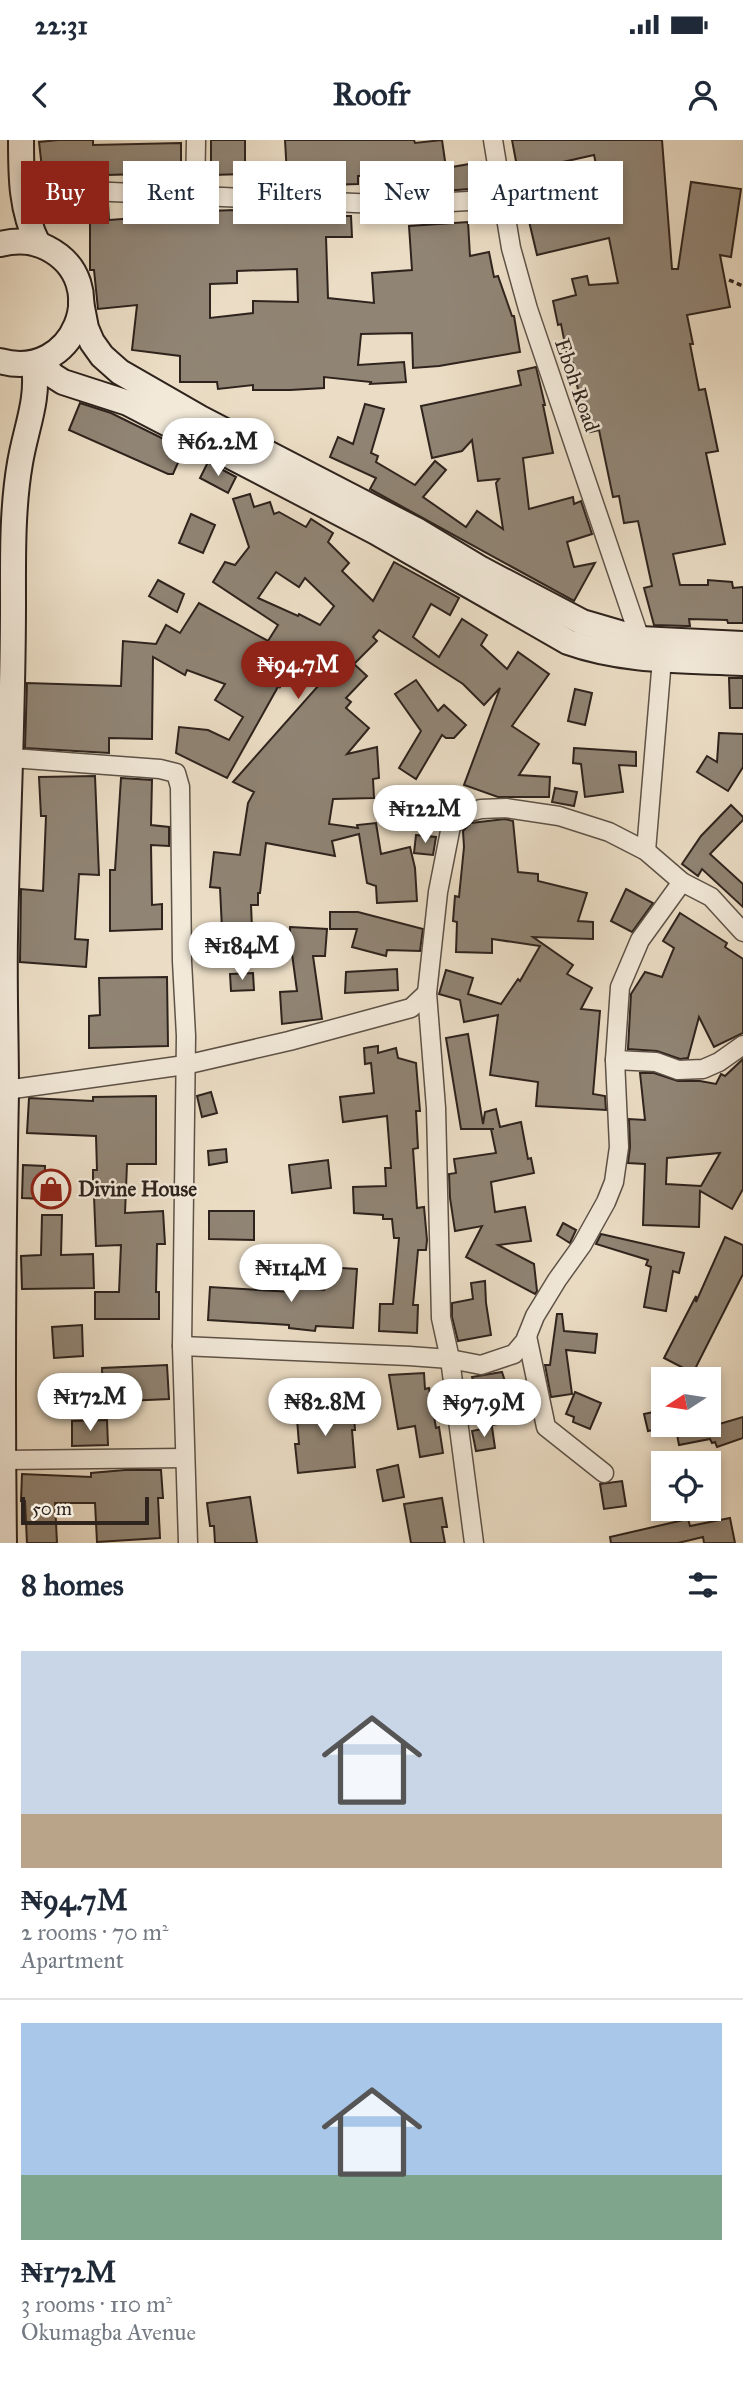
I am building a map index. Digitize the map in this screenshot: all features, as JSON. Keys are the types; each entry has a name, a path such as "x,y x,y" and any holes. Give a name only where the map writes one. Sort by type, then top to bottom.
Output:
{"main road":[{"path":"21,140 21,161"},
{"path":"30,224 38,244"},
{"path":"0,244 24,241 38,244 56,253 69,266 78,283 86,328 102,356 120,372 200,418 418,531 481,569 582,622 622,636 640,639 743,644"},
{"path":"0,361 13,365 37,362 54,354 70,338 80,317 81,302"},
{"path":"37,362 63,382 128,403 376,532 568,642 612,654 743,663"},
{"path":"5,1543 1,1204 6,1090 5,939 12,758 16,497 20,461 35,402 37,362"}],"street":[{"path":"196,140 196,161"},
{"name":"Eboh Road","path":"493,140 496,161"},
{"path":"219,197 400,205 468,201"},
{"name":"Eboh Road","path":"507,224 528,309 640,639"},
{"path":"646,851 662,659"},
{"path":"12,758 160,769 177,773 180,787 186,1035 182,1346 188,1543"},
{"path":"474,1543 450,1359 441,1318 436,1108 426,993 438,892 451,826 465,813 506,808 534,810 608,832 646,851 682,882 710,897 743,932"},
{"path":"182,1346 450,1359 481,1364 514,1354 527,1336 535,1315 556,1280 582,1245 614,1182 619,1147 615,1060 620,987 640,940 682,882"},
{"path":"6,1090 185,1065 289,1041 411,1008 426,993"},
{"path":"615,1060 656,1062 678,1070 703,1069 719,1062 743,1045"},
{"path":"527,1336 546,1427 604,1473"},
{"path":"3,1460 184,1458"}],"path":[{"path":"729,281 743,286"}],"building":[{"path":"93,140 93,145 181,143 181,161 123,161 123,175 109,175 109,161 41,161 39,142"},
{"path":"211,140 245,140 245,161 233,161 233,174 219,175 219,161 211,161"},
{"path":"285,140 414,140 415,143 442,140 445,161 360,161 358,184 346,184 346,161 286,161"},
{"path":"512,140 662,140 672,269 678,269 691,182 741,189 731,257 720,255 730,307 687,315 699,390 705,389 718,451 706,453 725,544 673,554 680,585 708,585 708,580 732,582 733,588 743,587 743,623 689,619 690,626 654,625 644,588 652,586 638,521 624,523 619,496 613,497 599,430 586,433 573,363 569,364 553,301 576,295 572,279 587,276 589,285 618,283 609,238 537,255 530,224 623,224 623,161 595,161 594,155 567,161 516,161"},
{"path":"468,164 468,189 454,190 454,167"},
{"path":"233,210 233,224 346,224 346,216 351,216 352,237 326,237 328,298 374,303 372,273 412,270 409,226 468,222 470,256 489,252 494,277 498,276 514,316 520,352 413,368 412,333 361,334 358,365 404,362 406,382 370,384 371,382 324,377 324,388 253,390 253,385 218,389 217,382 180,382 180,356 132,350 137,305 98,309 94,270 90,270 90,224 109,224 109,220 123,219 123,224 219,224 219,211","holes":["297,269 298,302 253,301 253,313 210,318 210,284 237,283 237,271"]},
{"path":"536,367 553,453 523,458 529,509 573,497 574,504 581,501 592,534 567,542 574,567 595,563 574,601 370,489 376,478 330,457 338,437 353,444 365,404 384,409 371,453 378,456 376,462 415,485 435,461 446,470 423,497 466,527 477,511 503,529 496,483 499,479 478,481 472,440 462,451 432,458 421,406 521,385 518,371"},
{"path":"80,403 111,413 184,449 173,474 69,430"},
{"path":"208,462 236,477 228,493 200,478"},
{"path":"250,494 254,507 270,502 274,514 279,512 306,527 311,519 333,533 328,542 349,563 342,571 373,601 394,562 459,598 450,615 431,604 413,637 439,657 462,619 487,635 481,645 507,669 518,652 549,674 512,726 539,744 519,775 550,777 549,797 498,797 464,785 500,688 484,705 463,684 379,630 373,637 377,641 354,664 367,676 346,698 351,702 346,708 369,728 347,754 377,747 379,778 373,779 374,798 333,799 329,824 358,828 357,825 376,823 381,854 410,847 415,868 417,901 377,903 376,886 367,883 359,834 332,841 335,856 266,843 258,905 251,905 252,928 222,929 220,888 210,887 214,852 240,855 248,803 254,792 233,782 319,685 294,668 280,687 279,685 227,778 176,753 179,727 208,730 229,740 243,717 215,700 225,684 187,670 185,675 153,657 152,739 109,738 109,753 25,748 27,683 121,686 123,641 156,644 166,625 180,633 199,603 268,641 278,625 213,582 225,562 235,565 249,547 233,499","holes":["276,572 299,587 305,578 334,606 320,625 258,598"]},
{"path":"191,514 215,525 203,553 179,543"},
{"path":"158,580 184,594 177,612 149,596"},
{"path":"729,678 743,678 743,708 730,708"},
{"path":"416,680 438,711 444,705 466,725 454,738 442,735 416,779 399,768 421,731 395,694"},
{"path":"575,689 592,693 585,725 568,721"},
{"path":"719,733 743,734 743,767 728,791 697,772 707,756 717,762"},
{"path":"574,748 636,752 636,766 619,765 623,792 585,797 581,764 573,763"},
{"path":"95,776 99,875 79,874 75,939 88,940 86,967 20,962 21,889 43,891 46,816 41,816 39,777"},
{"path":"121,778 152,780 151,825 169,827 169,846 151,845 152,905 162,904 162,929 110,931 110,870 115,870"},
{"path":"555,788 577,792 574,806 552,802"},
{"path":"731,805 743,820 710,854 743,884 743,907 702,869 698,876 682,864 701,836"},
{"path":"505,819 513,821 518,872 538,874 538,881 587,893 578,921 593,922 593,939 533,937 573,965 567,974 592,988 581,1009 600,1011 593,1094 605,1096 606,1110 536,1106 538,1082 490,1075 498,1015 464,1022 460,1000 439,994 446,970 473,978 468,994 501,1004 518,979 520,981 540,946 492,939 492,953 456,952 457,922 453,921 455,896 459,897 463,831 471,823"},
{"path":"416,835 436,837 433,855 414,853"},
{"path":"626,889 653,903 632,932 611,921"},
{"path":"330,912 358,912 423,929 420,951 387,950 386,956 352,947 357,929 330,929"},
{"path":"680,913 727,943 725,947 743,959 743,1033 714,1047 699,1017 688,1058 680,1059 657,1051 628,1049 631,994 645,972 662,977 674,948 663,941"},
{"path":"290,927 327,929 325,956 313,956 322,1019 282,1024 280,992 297,991"},
{"path":"397,969 398,990 345,993 346,972"},
{"path":"253,973 254,990 231,991 230,974"},
{"path":"167,977 168,1046 89,1048 89,1016 100,1015 99,978"},
{"path":"468,1034 483,1124 485,1112 496,1109 500,1127 521,1122 528,1159 531,1158 534,1173 491,1182 495,1212 525,1207 531,1241 498,1245 534,1264 535,1294 466,1257 482,1226 455,1231 449,1174 456,1173 454,1159 496,1153 491,1129 461,1129 446,1038"},
{"path":"378,1046 378,1053 396,1048 398,1058 416,1063 420,1111 416,1111 418,1148 413,1149 417,1208 424,1207 427,1240 426,1250 418,1250 413,1305 418,1305 417,1333 379,1331 380,1304 393,1304 399,1238 394,1238 392,1219 383,1219 383,1215 354,1213 353,1187 386,1186 385,1168 391,1168 387,1116 343,1122 340,1097 374,1093 371,1063 365,1064 364,1048"},
{"path":"743,1059 743,1189 732,1209 700,1191 699,1227 643,1225 645,1164 628,1163 629,1119 645,1120 640,1073 654,1073 678,1081 716,1084 721,1074 725,1076","holes":["720,1153 701,1186 666,1184 667,1158"]},
{"path":"211,1092 217,1113 202,1117 197,1096"},
{"path":"156,1096 156,1164 127,1164 125,1213 163,1211 165,1244 157,1244 156,1292 159,1292 159,1319 95,1319 95,1292 119,1292 121,1245 96,1246 93,1170 97,1170 96,1136 27,1133 29,1098 93,1101 93,1097"},
{"path":"226,1149 227,1162 209,1165 208,1151"},
{"path":"328,1160 331,1188 292,1193 289,1165"},
{"path":"23,1165 45,1166 44,1199 22,1198"},
{"path":"209,1211 254,1211 254,1240 209,1239"},
{"path":"42,1215 62,1215 61,1255 93,1254 94,1288 22,1289 21,1256 41,1255"},
{"path":"563,1223 576,1230 570,1243 557,1235"},
{"path":"601,1234 684,1253 679,1273 673,1271 666,1311 644,1307 651,1267 646,1265 648,1260 596,1244"},
{"path":"725,1237 743,1245 743,1274 696,1367 681,1367 664,1358 696,1296 696,1302"},
{"path":"325,1267 357,1269 353,1328 316,1326 315,1331 289,1328 289,1325 208,1320 210,1287 292,1292 293,1287 324,1290"},
{"path":"485,1281 491,1335 458,1341 452,1317 452,1303 473,1299 471,1283"},
{"path":"557,1314 562,1314 564,1331 597,1334 595,1353 566,1350 572,1394 551,1397 545,1365 550,1365"},
{"path":"82,1325 83,1356 54,1358 52,1327"},
{"path":"167,1365 169,1399 103,1402 102,1368"},
{"path":"502,1372 512,1403 509,1404 512,1422 486,1426 472,1377"},
{"path":"424,1373 425,1389 429,1388 443,1453 420,1457 415,1426 398,1429 389,1375"},
{"path":"575,1392 601,1403 590,1429 573,1422 574,1417 566,1414"},
{"path":"353,1403 355,1467 298,1473 295,1444 299,1444 296,1407"},
{"path":"651,1413 651,1430 648,1431 644,1414"},
{"path":"743,1417 743,1438 717,1447 710,1439 679,1445 677,1437 721,1437 721,1424"},
{"path":"107,1420 108,1445 72,1446 72,1421"},
{"path":"492,1427 495,1448 476,1451 472,1431"},
{"path":"398,1465 404,1497 383,1501 377,1470"},
{"path":"161,1470 163,1498 158,1498 160,1538 97,1542 95,1503 55,1503 57,1543 27,1543 25,1501 21,1501 22,1474 91,1477 91,1473"},
{"path":"622,1481 626,1506 604,1509 600,1484"},
{"path":"250,1497 257,1543 215,1543 214,1526 210,1526 207,1503"},
{"path":"442,1498 447,1527 442,1527 445,1543 411,1543 404,1504"},
{"path":"730,1518 735,1543 704,1543 703,1537 678,1543 611,1543 610,1537 679,1521 689,1521 690,1526"}],"place":[{"name":"Divine House","path":"51,1189"}]}
